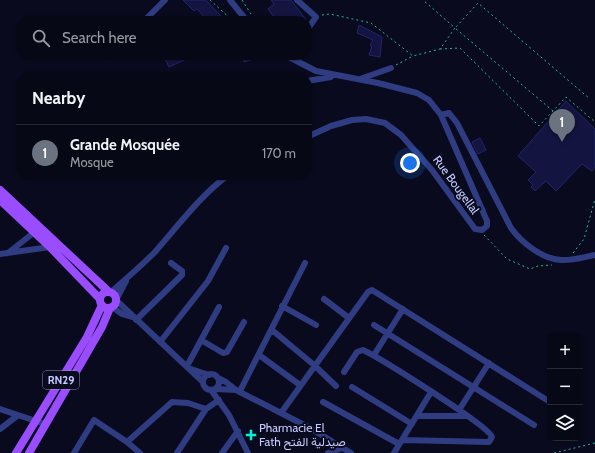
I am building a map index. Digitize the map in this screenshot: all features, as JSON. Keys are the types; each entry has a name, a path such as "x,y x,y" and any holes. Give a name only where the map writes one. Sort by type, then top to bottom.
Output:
{"main road":[{"path":"0,190 38,229 50,247 109,303"},
{"path":"0,200 38,229 109,291 109,303"},
{"name":"RN29","path":"109,291 102,294 109,303"},
{"name":"RN29","path":"16,453 35,420 109,303"},
{"name":"RN29","path":"29,453 102,327 109,303"}],"street":[{"path":"149,16 165,0"},
{"path":"230,0 243,16"},
{"path":"297,0 316,17 312,23"},
{"path":"295,60 316,71 403,88 425,96 433,103 442,118 449,113 457,123 514,232 534,249 558,260 567,260 595,255"},
{"path":"360,79 391,68"},
{"path":"312,80 337,76"},
{"name":"Rue Bougellal","path":"312,135 331,126 352,120 366,119 385,123 401,135 432,170 472,226 479,231 485,228 487,221 442,118"},
{"path":"223,180 189,211 153,253 126,281 109,303 122,314 134,318 189,368 203,382 204,387 213,390 238,390"},
{"path":"8,253 38,229"},
{"path":"0,254 50,247"},
{"path":"160,342 208,281 226,248"},
{"path":"134,318 182,275 182,272 171,263"},
{"path":"238,390 259,355 282,306 305,263"},
{"path":"109,291 126,281"},
{"path":"281,412 314,365 371,290 374,290 547,400"},
{"path":"324,298 349,318"},
{"path":"282,306 316,325"},
{"path":"189,368 201,340 219,307"},
{"path":"374,355 403,309"},
{"path":"201,340 223,353 227,352 244,322"},
{"path":"374,325 534,425"},
{"path":"272,330 314,365 336,386"},
{"path":"323,402 400,442 489,442 492,439 492,435 459,410 374,355 360,350 344,372"},
{"path":"259,355 300,385"},
{"path":"459,410 489,363"},
{"path":"189,368 208,375 214,375 351,453"},
{"path":"203,382 208,375"},
{"path":"213,390 219,384 218,378"},
{"path":"352,387 412,424"},
{"path":"213,390 238,431 248,453"},
{"path":"394,453 418,416 431,392"},
{"path":"177,453 206,409 219,400"},
{"path":"127,442 172,402 176,401 206,409"},
{"path":"0,409 45,424"},
{"path":"0,429 18,416"},
{"path":"418,416 467,416"},
{"path":"74,453 94,420 127,442 140,453"},
{"path":"222,453 238,431"},
{"path":"328,453 342,448"}],"path":[{"path":"210,0 228,16"},
{"path":"423,0 553,110"},
{"path":"440,49 455,28 481,0"},
{"path":"478,2 590,99"},
{"path":"316,17 330,14 372,23 413,56"},
{"path":"391,68 413,56 440,49 460,48 539,126 566,97 595,122"},
{"path":"567,260 584,239 595,199"},
{"path":"479,231 507,259 530,269 538,266 550,267 558,260"},
{"path":"554,453 595,443"}],"building":[{"path":"183,0 206,0 221,16 203,16 197,9 194,11"},
{"path":"271,0 291,0 303,16 273,16 268,9 274,4"},
{"path":"359,25 382,37 380,57 369,55 372,46 370,45 373,40 357,33"},
{"path":"166,60 184,60 169,67"},
{"path":"566,101 595,129 595,167 592,171 582,164 556,191 546,181 535,191 531,187 533,185 528,180 536,172 518,156"},
{"path":"480,138 486,150 478,154 472,142"}],"place":[{"name":"Grande Mosquée","path":"562,142"},
{"name":"Pharmacie El Fath صيدلية الفتح","path":"251,435"}]}
